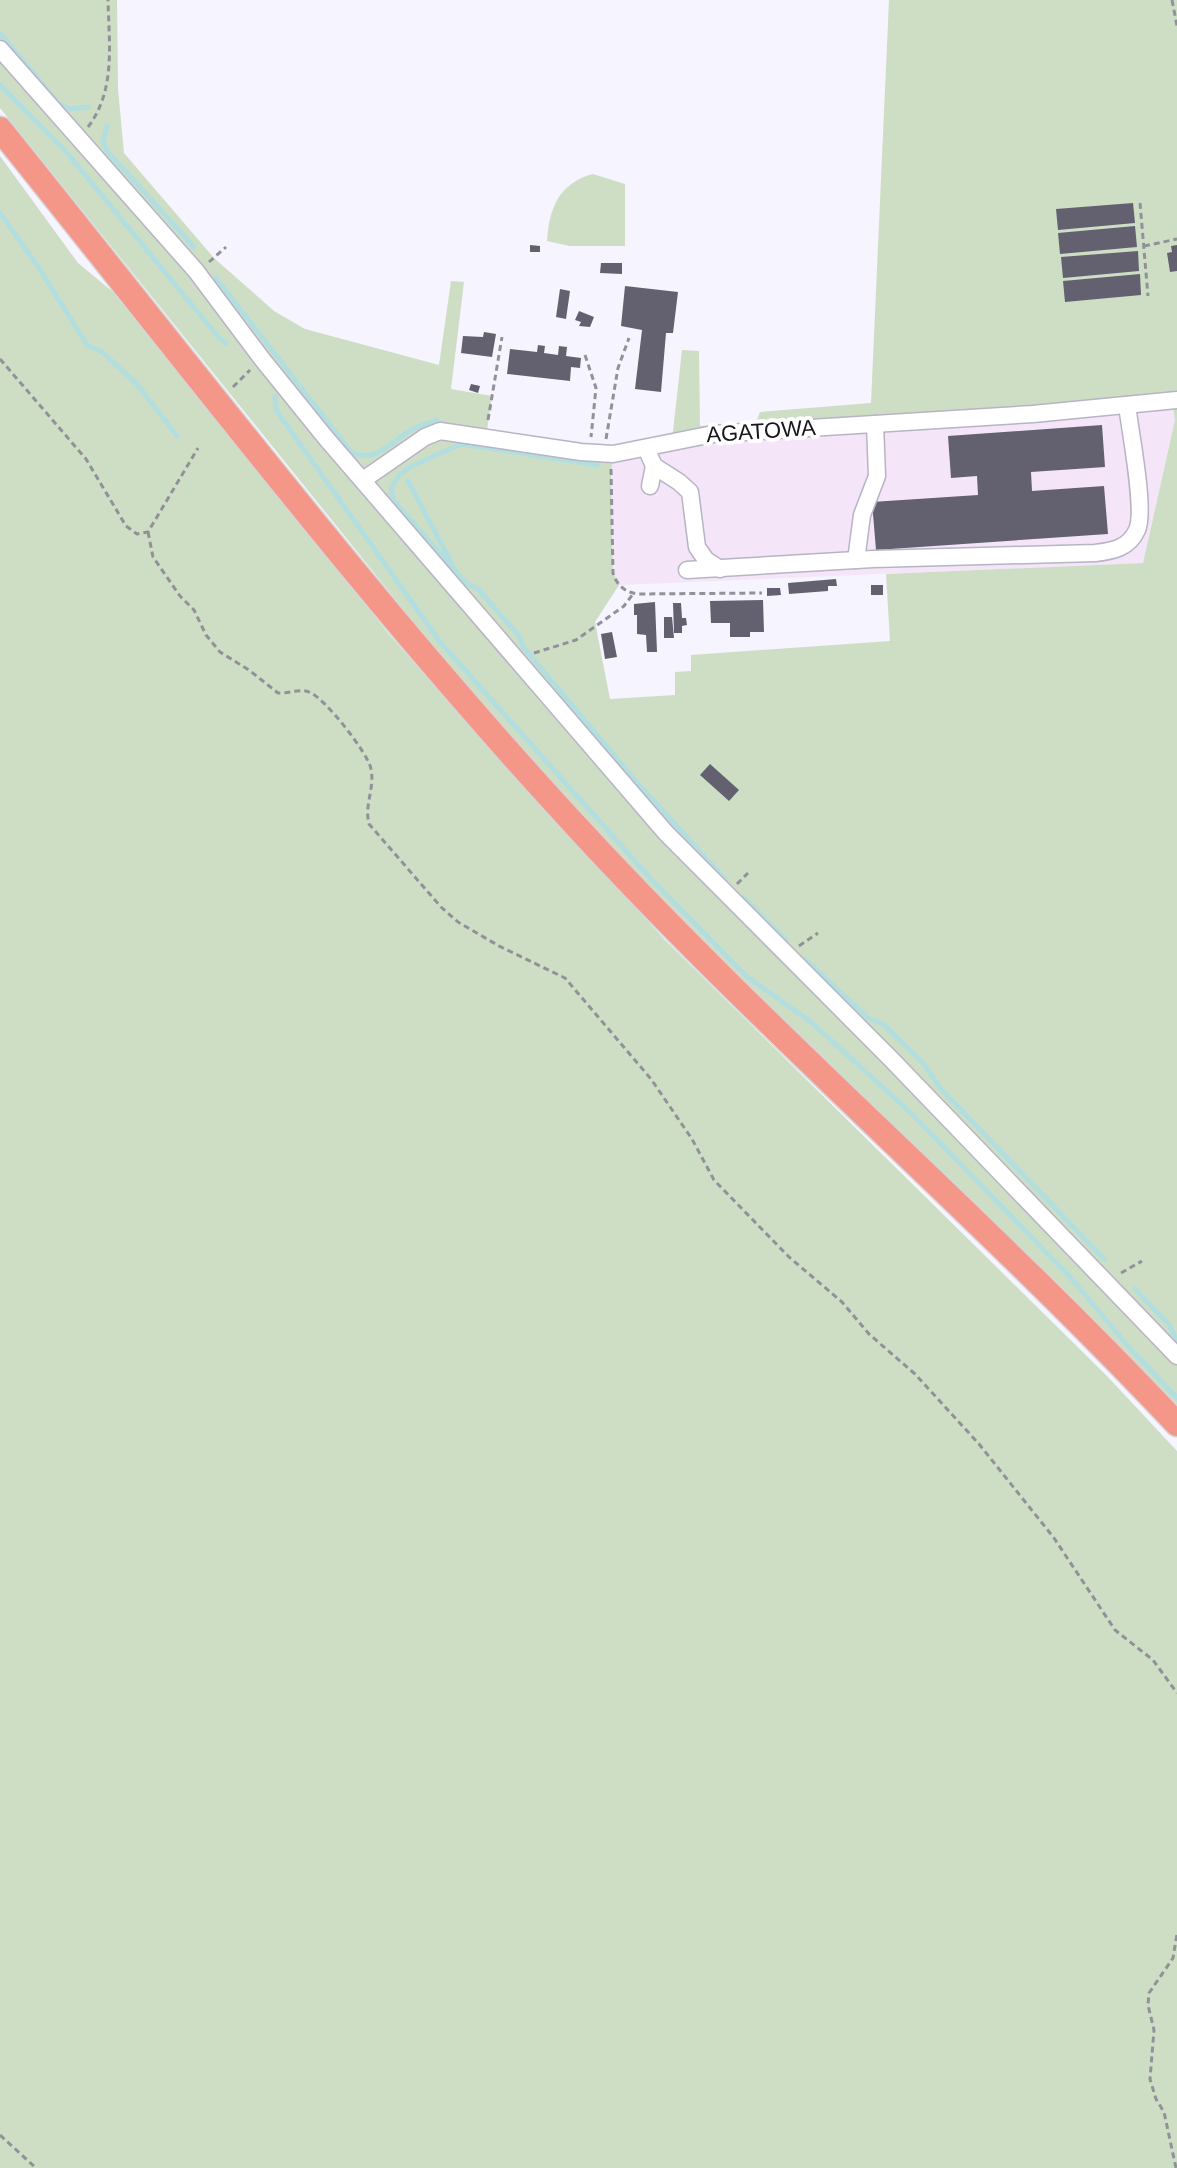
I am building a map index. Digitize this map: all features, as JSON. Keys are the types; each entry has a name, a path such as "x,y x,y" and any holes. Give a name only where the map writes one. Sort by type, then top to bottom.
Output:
{"highway":[{"path":"0,129 380,602 541,788 696,952 1037,1282 1177,1424"}],"street":[{"path":"0,49 196,271 262,359 363,480 666,833 1177,1356"},
{"name":"AGATOWA","path":"363,480 435,432 602,453 646,448 685,437 713,434 1177,400"},
{"path":"687,570 1044,552 1095,553 1123,547 1137,531 1140,519 1127,405"},
{"path":"856,560 862,515 877,476 875,424"},
{"path":"646,448 654,466 690,492 697,547 706,560 720,569"},
{"path":"650,486 654,466"}],"path":[{"path":"78,140 100,110 107,88 108,0"},
{"path":"1172,0 1177,26"},
{"path":"1140,203 1148,296"},
{"path":"1144,246 1177,239"},
{"path":"196,271 226,247"},
{"path":"486,437 502,337"},
{"path":"602,453 618,368 629,338"},
{"path":"585,355 596,388 602,453 611,474 613,573 619,585 633,594 762,593"},
{"path":"0,359 86,459 126,526 137,534 148,532"},
{"path":"228,392 262,359"},
{"path":"198,448 148,532 153,557 180,596 194,610 206,635 220,652 278,693 312,692 341,724 371,769 372,784 366,812 369,824 441,907 458,922 565,978 651,1079 692,1139 714,1180 789,1257 842,1302 869,1334 915,1374 979,1444 1054,1538 1115,1630 1153,1660 1177,1693"},
{"path":"521,662 541,649 576,640 624,606 633,594"},
{"path":"788,957 818,933"},
{"path":"1109,1283 1142,1261"},
{"path":"1176,2168 1164,2112 1150,2079 1154,2030 1148,2005 1149,1993 1173,1958 1177,1934"},
{"path":"0,2135 36,2168"}],"shaded area":[{"path":"1173,401 1175,420 1143,563 619,585 614,577 613,454 653,447"}],"green space":[{"path":"0,0 117,0 118,89 124,153 214,258 274,311 305,329 439,365 451,281 464,282 451,389 492,396 486,437 613,454 613,573 619,585 595,622 610,699 675,695 675,672 691,671 691,655 890,641 886,574 1143,563 1175,420 1172,401 674,441 673,431 682,350 699,351 700,426 756,422 760,412 871,403 889,0 1177,0 1177,1405 614,850 421,631 0,108"},
{"path":"0,156 78,263 113,292 388,633 478,736 665,940 1107,1376 1177,1451 1177,2168 0,2168"},
{"path":"593,174 625,184 625,246 569,246 547,241 550,218 558,198 572,184"}],"building":[{"path":"1133,203 1135,223 1058,230 1056,209"},
{"path":"1135,226 1137,247 1060,254 1058,233"},
{"path":"530,245 540,246 540,252 530,252"},
{"path":"1177,245 1177,271 1170,272 1167,253 1172,252 1171,246"},
{"path":"1138,251 1139,271 1063,278 1061,257"},
{"path":"601,263 622,263 622,274 600,273"},
{"path":"1140,274 1141,295 1065,302 1063,281"},
{"path":"625,286 678,292 673,333 666,333 661,392 635,389 642,330 621,326"},
{"path":"560,289 570,291 566,319 556,317"},
{"path":"579,311 594,317 590,327 579,326 581,322 575,320"},
{"path":"484,332 496,334 492,357 461,353 463,336 483,337"},
{"path":"538,345 545,346 544,353 558,355 559,346 567,347 566,356 581,358 580,368 571,367 570,381 507,374 510,349 537,352"},
{"path":"471,384 480,386 478,393 469,390"},
{"path":"1102,425 1105,467 1031,472 1032,491 1104,486 1108,534 876,550 872,502 978,495 977,476 951,478 948,436"},
{"path":"836,579 837,586 828,586 828,591 789,594 788,583"},
{"path":"871,585 883,585 883,595 871,595"},
{"path":"767,588 780,588 781,595 767,596"},
{"path":"763,600 764,632 750,632 750,637 730,637 730,623 711,623 710,601"},
{"path":"655,602 657,652 647,652 646,635 637,634 634,604"},
{"path":"673,603 681,603 682,618 686,618 687,625 682,626 682,633 674,633"},
{"path":"664,617 672,617 674,638 664,638"},
{"path":"612,632 617,657 605,659 601,634"},
{"path":"710,764 739,790 729,801 700,775"}],"waterway":[{"path":"0,33 59,104 70,109 88,107"},
{"path":"0,85 68,154 226,343"},
{"path":"107,126 103,142 107,151 194,247"},
{"path":"0,213 87,345 102,352 137,384 177,436"},
{"path":"216,278 351,452 360,455 376,453 413,429 437,420"},
{"path":"275,396 276,410 440,642 651,879 746,976 811,1022 912,1114 1071,1278 1177,1398"},
{"path":"597,465 461,444 410,467 400,474 391,488 394,501 465,582 479,590 633,778 725,879"},
{"path":"408,481 452,564"},
{"path":"743,897 786,940"},
{"path":"805,959 868,1018 883,1024 923,1063 941,1089 1104,1259"},
{"path":"1135,1289 1169,1325 1177,1340"}]}
